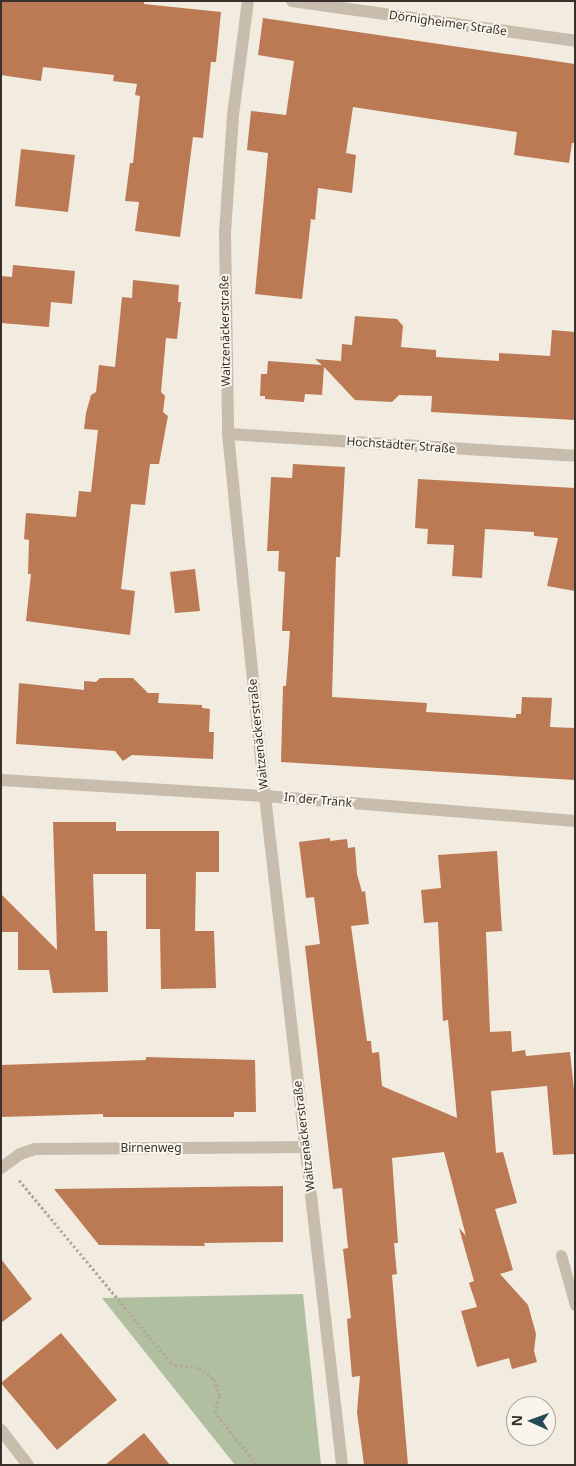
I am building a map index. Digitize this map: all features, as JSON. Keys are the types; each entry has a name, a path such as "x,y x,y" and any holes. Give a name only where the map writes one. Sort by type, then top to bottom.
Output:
{"street":[{"name":"Waitzenäckerstraße","path":"248,1 232,124 225,233 228,434 265,796 342,1465"},
{"name":"Dörnigheimer Straße","path":"292,1 575,41"},
{"name":"Hochstädter Straße","path":"228,434 575,456"},
{"name":"In der Tränk","path":"1,780 265,796 575,821"},
{"name":"Birnenweg","path":"3,1166 35,1149 306,1147"},
{"path":"1,1430 28,1465"}],"lane":[{"path":"561,1255 575,1305"}],"path":[{"path":"3,1166 170,1362 175,1366 200,1368 214,1379 220,1396 215,1410 217,1415 257,1465"}],"green space":[{"path":"303,1294 321,1465 235,1465 102,1298"}],"building":[{"path":"1,1 144,1 144,4 221,12 216,62 211,62 203,138 193,137 180,237 135,231 139,202 125,201 130,163 133,163 140,96 135,95 137,84 113,81 114,75 43,67 41,81 1,75"},
{"path":"263,18 575,64 575,143 572,143 569,163 514,155 517,132 353,107 346,153 356,155 352,193 318,188 315,220 311,219 302,299 255,294 268,153 247,150 251,111 286,115 294,61 258,55"},
{"path":"21,149 75,155 68,212 15,206"},
{"path":"13,265 75,271 72,304 51,302 49,327 1,323 1,276 12,277"},
{"path":"133,280 179,285 178,302 181,302 177,339 166,338 161,392 165,396 163,412 168,416 159,464 150,464 145,505 131,504 121,589 135,591 130,635 26,621 31,574 28,574 29,540 24,539 26,513 76,517 79,491 91,492 98,430 84,429 86,413 91,395 96,392 99,365 115,367 122,297 132,298"},
{"path":"355,316 397,319 403,326 401,347 436,350 436,357 499,361 499,353 550,356 552,330 575,332 575,420 431,412 432,396 399,395 392,402 355,400 324,367 322,395 305,394 304,402 265,399 265,396 260,396 261,374 267,374 268,361 322,365 315,359 341,361 342,344 352,345"},
{"path":"293,464 345,467 340,557 336,557 332,697 427,703 426,712 516,718 516,714 521,714 522,697 552,698 550,727 575,728 575,780 281,762 283,686 286,686 290,631 282,631 285,572 278,571 279,551 267,551 271,477 292,478"},
{"path":"418,479 575,488 575,591 547,586 558,538 534,536 534,532 485,529 482,578 452,576 454,545 427,544 428,529 415,528"},
{"path":"195,569 200,611 175,613 170,572"},
{"path":"100,678 133,678 148,693 159,693 158,703 202,705 202,708 210,709 209,732 214,732 213,759 132,755 123,761 115,751 16,744 19,683 84,690 84,681 96,682"},
{"path":"53,822 116,822 116,831 219,831 219,872 196,872 195,931 214,931 216,988 161,989 160,929 146,929 146,874 93,874 95,931 107,931 108,992 53,993 49,970 18,970 18,932 1,932 1,894 57,950"},
{"path":"330,838 330,841 347,839 348,848 355,847 357,874 362,892 365,891 369,924 351,926 367,1041 371,1041 372,1053 379,1052 382,1086 457,1118 448,1020 443,1021 438,922 424,923 421,890 441,888 438,855 497,851 502,931 486,932 490,1032 511,1031 512,1052 525,1050 526,1056 570,1052 575,1100 575,1154 553,1155 547,1086 491,1091 496,1153 503,1152 517,1203 495,1209 513,1270 500,1274 528,1305 536,1334 534,1351 537,1362 512,1369 509,1358 477,1367 461,1311 477,1307 469,1283 474,1281 459,1228 466,1236 444,1152 392,1158 398,1243 394,1243 397,1274 392,1275 408,1465 364,1465 357,1412 360,1376 352,1377 347,1319 351,1318 343,1249 348,1248 342,1188 333,1189 305,946 320,944 314,897 306,898 299,842"},
{"path":"146,1057 255,1060 256,1112 234,1112 234,1117 103,1117 103,1114 1,1117 1,1065 146,1060"},
{"path":"283,1186 283,1242 204,1243 205,1246 99,1245 54,1189"},
{"path":"1,1259 32,1299 1,1323"},
{"path":"61,1333 117,1400 57,1450 1,1383"},
{"path":"144,1433 170,1465 105,1465"}]}
